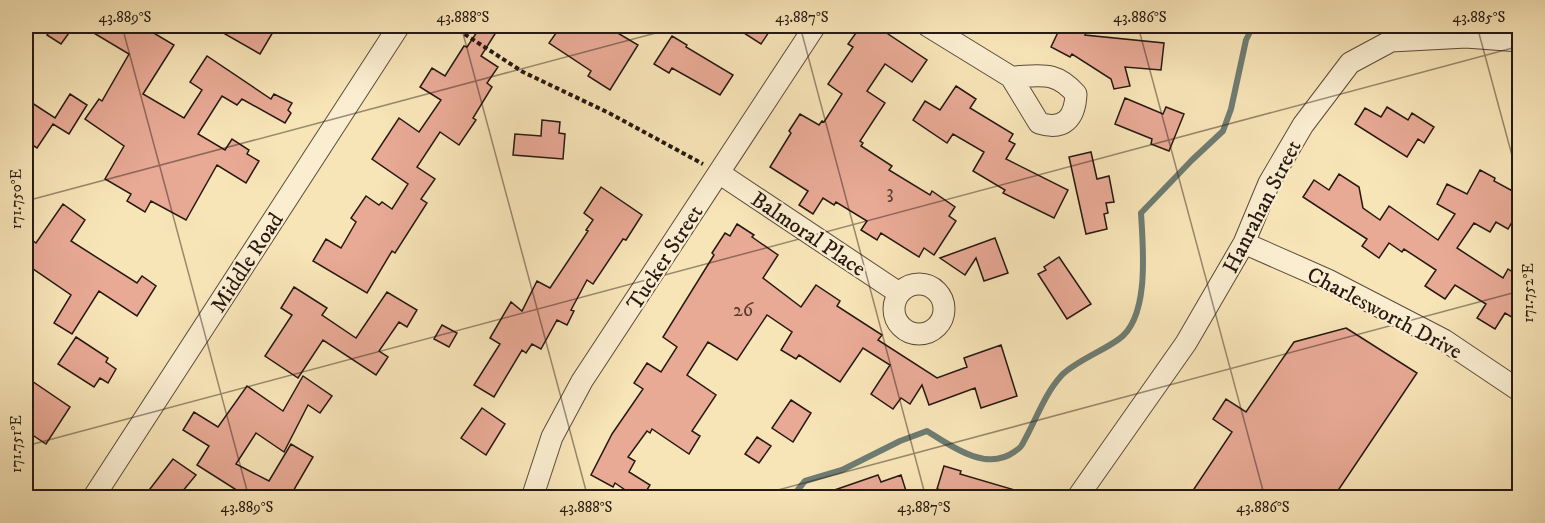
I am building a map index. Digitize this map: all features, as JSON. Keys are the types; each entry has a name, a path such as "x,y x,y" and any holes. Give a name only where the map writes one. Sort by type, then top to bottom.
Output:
{"street":[{"name":"Middle Road","path":"93,498 399,26"},
{"name":"Tucker Street","path":"532,498 552,437 582,381 815,26"},
{"path":"928,26 1011,76"},
{"name":"Hanrahan Street","path":"1077,498 1186,343 1244,243 1269,183 1303,125 1350,63 1391,41 1467,31 1520,41"},
{"name":"Balmoral Place","path":"719,173 899,293"},
{"name":"Charlesworth Drive","path":"1244,243 1328,280 1444,340 1520,391"}],"path":[{"path":"452,26 523,72 609,112 719,173"}],"building":[{"path":"54,26 74,26 61,44 47,35"},
{"path":"82,26 142,26 174,45 143,94 184,118 202,90 190,82 207,56 271,99 274,94 292,103 288,110 291,113 285,123 242,99 237,105 222,96 198,134 225,150 232,139 249,150 247,154 259,161 246,183 217,165 186,220 151,201 145,212 127,201 131,194 105,179 124,146 85,119 99,99 102,101 129,54"},
{"path":"211,26 262,26 273,32 260,54"},
{"path":"481,26 500,26 481,56 498,67 487,83 492,87 473,118 476,120 459,145 440,132 417,167 435,179 421,199 427,203 395,253 392,251 367,293 313,261 326,239 341,248 356,222 351,218 366,196 379,205 382,202 392,209 408,184 372,159 399,118 419,132 441,100 420,87 432,68 445,76 464,46 467,47"},
{"path":"561,26 606,26 638,45 610,90 588,76 591,71 549,43"},
{"path":"733,26 773,26 761,44"},
{"path":"861,26 876,26 927,60 912,82 885,64 867,91 885,103 860,141 863,143 861,146 892,166 889,170 930,195 932,191 955,207 949,216 956,221 934,255 924,248 919,257 881,233 877,240 861,230 867,221 836,202 834,205 823,198 813,214 799,205 808,191 770,167 800,114 819,125 822,121 824,122 842,94 828,84 853,47 848,44"},
{"path":"1061,26 1089,26 1085,35 1164,43 1161,70 1125,67 1130,86 1114,89 1111,79 1072,54 1070,57 1051,47"},
{"path":"672,36 733,75 720,95 672,68 669,73 654,64"},
{"path":"956,86 976,99 970,108 1013,134 1009,141 1015,144 1006,159 1068,190 1054,218 1003,193 1005,190 973,171 984,152 953,134 947,143 913,120 925,101 940,110"},
{"path":"70,94 87,105 69,134 53,124 37,148 26,141 26,99 55,118"},
{"path":"1125,98 1163,114 1166,107 1184,114 1169,151 1151,144 1152,139 1115,124"},
{"path":"1387,107 1408,120 1412,113 1434,127 1424,143 1418,139 1407,157 1355,124 1365,108 1381,117"},
{"path":"542,120 560,122 559,133 565,134 563,159 513,155 515,134 541,136"},
{"path":"1091,152 1097,179 1109,176 1114,202 1106,203 1108,213 1104,214 1107,229 1086,234 1069,157"},
{"path":"1480,170 1495,178 1494,181 1520,195 1520,208 1508,229 1496,222 1490,232 1474,223 1457,248 1503,278 1508,269 1520,277 1520,322 1505,313 1495,329 1477,318 1486,304 1455,285 1445,299 1425,286 1436,270 1404,249 1402,252 1389,243 1379,258 1362,246 1367,239 1303,197 1314,180 1329,190 1339,174 1359,187 1363,208 1380,220 1389,206 1438,240 1455,214 1437,204 1447,184 1467,194"},
{"path":"601,187 642,215 593,284 587,280 571,310 574,311 567,325 557,320 541,349 532,344 526,353 522,350 494,397 474,385 500,344 490,338 511,302 522,311 537,281 550,288 588,231 586,230 593,220 584,213"},
{"path":"63,204 85,220 71,241 137,283 142,276 156,286 137,316 99,291 72,334 54,323 71,295 26,264 26,249 32,240 36,243"},
{"path":"737,224 778,255 763,278 801,307 816,285 840,301 837,306 882,335 878,340 937,378 967,367 964,358 1001,345 1017,396 981,408 975,388 929,405 922,385 910,404 901,398 893,409 871,394 890,365 863,348 840,382 799,355 796,359 781,350 792,332 767,315 737,360 708,342 687,375 716,395 692,431 700,436 689,454 652,429 650,433 647,431 628,457 635,461 629,472 650,485 642,498 637,498 615,483 613,487 591,475 612,434 643,389 634,383 647,363 661,372 677,347 663,337 714,255 712,253 725,233 730,236"},
{"path":"995,238 1008,273 984,281 976,258 965,275 940,258"},
{"path":"1059,257 1091,304 1067,319 1038,274 1046,270 1044,267"},
{"path":"294,287 327,308 322,315 356,338 387,292 417,310 407,327 399,322 379,351 388,357 376,375 323,340 298,378 265,356 292,315 281,308"},
{"path":"442,325 457,333 449,347 434,339"},
{"path":"1346,328 1417,373 1333,498 1188,498 1232,432 1213,419 1226,399 1246,412 1294,342"},
{"path":"76,337 108,358 106,362 116,369 108,383 100,378 94,387 58,364"},
{"path":"303,376 332,396 320,413 308,405 284,452 256,433 236,464 269,481 291,444 313,457 292,493 300,498 249,498 197,465 209,446 183,430 194,412 218,427 247,386 283,411"},
{"path":"26,377 70,407 46,444 28,432 33,424 26,419"},
{"path":"791,400 811,413 793,442 772,428"},
{"path":"482,408 505,424 486,455 461,438"},
{"path":"757,437 771,446 759,463 745,454"},
{"path":"173,459 196,475 177,498 143,498"},
{"path":"944,466 961,471 960,474 1025,493 1025,498 950,498 952,493 937,489"},
{"path":"878,475 881,482 901,475 907,494 896,498 821,498 820,495"}],"waterway":[{"path":"796,498 796,492 805,481 842,470 900,441 927,431 958,450 980,458 1003,457 1020,447 1045,399 1061,376 1073,366 1119,339 1129,329 1136,315 1142,281 1141,213 1223,131 1231,109 1246,40 1253,26"}]}
